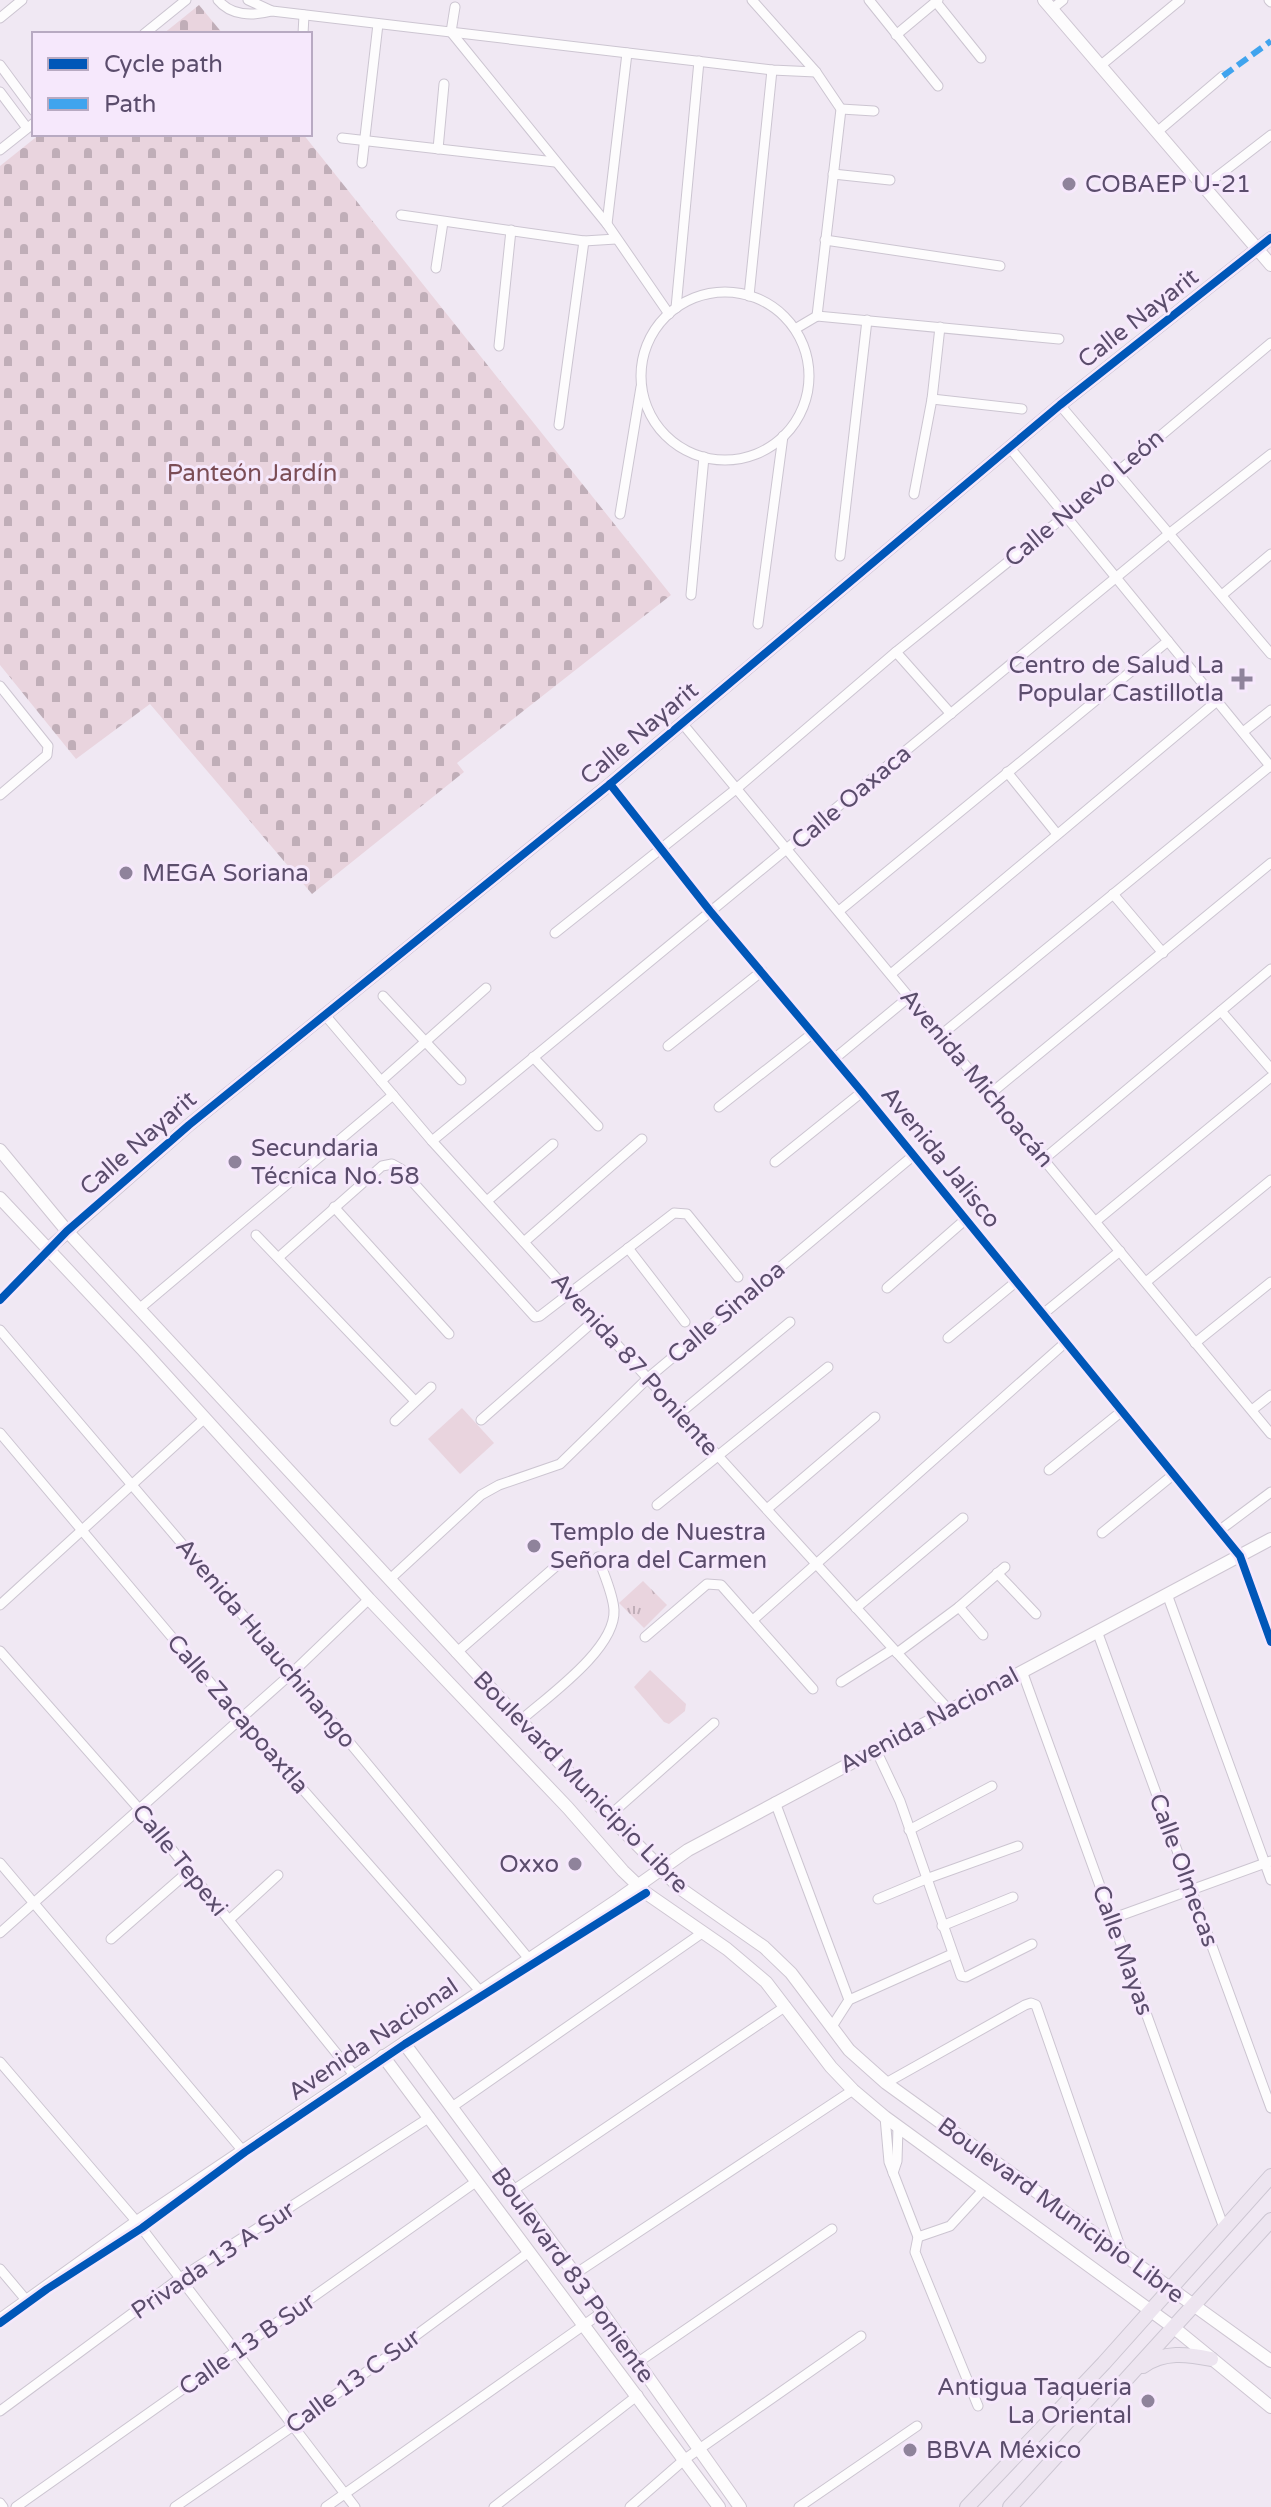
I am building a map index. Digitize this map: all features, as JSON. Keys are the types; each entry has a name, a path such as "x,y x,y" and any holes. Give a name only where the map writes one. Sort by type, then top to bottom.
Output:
{"main road":[{"path":"1048,5 1271,265"},
{"name":"Calle Nayarit","path":"48,1249 189,1125 610,784 1060,405 1271,238"},
{"name":"Boulevard Municipio Libre","path":"0,1150 67,1231 660,1870 681,1889 764,1947 791,1973 849,2050 886,2083 1271,2361"},
{"name":"Boulevard Municipio Libre","path":"0,1198 637,1886 746,1964 786,2006 813,2045 853,2090 885,2117 1173,2327 1271,2407"},
{"name":"Avenida Nacional","path":"0,2320 137,2222 688,1850 1271,1539"},
{"name":"Boulevard 83 Poniente","path":"404,2043 575,2274 740,2507"},
{"name":"Boulevard 83 Poniente","path":"383,2056 719,2507"},
{"path":"967,2507 1271,2176"},
{"path":"1010,2507 1271,2220"},
{"path":"1123,2381 1160,2356 1187,2354 1211,2359"}],"street":[{"path":"0,18 22,0"},
{"path":"146,32 186,0"},
{"path":"218,0 233,12 259,15 272,11"},
{"path":"248,0 272,11 772,70 816,72"},
{"path":"752,0 816,72 841,109 817,316"},
{"path":"869,0 938,86"},
{"path":"1048,5 1063,0"},
{"path":"1100,66 1180,0"},
{"path":"896,35 932,2 981,58"},
{"path":"455,7 451,32 607,224 672,311"},
{"path":"303,32 304,15"},
{"path":"362,163 378,24"},
{"path":"607,224 627,53"},
{"path":"672,311 699,61"},
{"path":"0,65 32,108"},
{"path":"749,296 772,70"},
{"path":"1157,132 1223,76"},
{"path":"438,149 444,84"},
{"path":"0,92 31,125 0,150"},
{"path":"841,109 874,111"},
{"path":"1205,186 1271,135"},
{"path":"342,138 555,162"},
{"path":"833,174 890,180"},
{"path":"401,215 584,241 616,239"},
{"path":"436,268 443,222"},
{"path":"499,346 511,230"},
{"path":"825,240 1000,266"},
{"path":"559,425 584,241"},
{"path":"620,514 642,382 642,363 656,328 672,311 689,300 719,292 749,296 775,308 795,329 805,348 809,369 808,391 802,411 783,436 762,451 733,459 704,457 668,437 646,403 642,382"},
{"path":"795,329 817,316 1059,339"},
{"path":"840,556 867,320"},
{"path":"914,494 932,399 940,327"},
{"name":"Calle Nuevo León","path":"555,933 662,850 896,652 1065,516 1271,343"},
{"path":"932,399 1022,409"},
{"path":"1060,405 1271,654"},
{"path":"758,624 783,436"},
{"path":"941,1035 1271,766 1010,448"},
{"name":"Calle Oaxaca","path":"432,1141 1170,533 1271,454"},
{"path":"691,595 704,457"},
{"path":"1222,595 1271,554"},
{"path":"839,911 1168,641"},
{"path":"896,652 951,714"},
{"path":"0,686 49,751 0,795"},
{"path":"0,708 10,700"},
{"path":"891,974 1217,701"},
{"path":"1243,732 1271,710"},
{"name":"Avenida Michoacán","path":"682,723 1271,1434"},
{"path":"1007,772 1057,834"},
{"name":"Avenida Jalisco","path":"610,784 710,911 1220,1530 1240,1556 1271,1642"},
{"path":"990,1094 1271,863"},
{"path":"1113,894 1163,953"},
{"path":"1044,1159 1271,969"},
{"path":"668,1046 762,971"},
{"path":"381,1081 486,988"},
{"path":"383,996 461,1080"},
{"path":"834,1059 909,997"},
{"path":"1221,1011 1271,1069"},
{"name":"Avenida 87 Poniente","path":"325,1015 432,1141 949,1710"},
{"path":"719,1107 813,1033"},
{"path":"533,1057 598,1126"},
{"path":"1096,1221 1271,1077"},
{"path":"775,1162 862,1092"},
{"path":"139,1309 393,1095"},
{"path":"524,1242 642,1139"},
{"path":"487,1201 553,1144"},
{"name":"Calle Sinaloa","path":"389,1580 481,1495 499,1485 560,1464 648,1378 914,1155"},
{"path":"279,1257 382,1166 392,1164 401,1169 535,1317 674,1213 687,1214 738,1277"},
{"path":"1146,1282 1271,1180"},
{"path":"334,1207 449,1334"},
{"path":"887,1288 966,1219"},
{"path":"256,1235 415,1401"},
{"path":"628,1248 685,1322"},
{"path":"0,1300 48,1249"},
{"path":"1043,1314 1120,1251"},
{"path":"948,1338 1017,1281"},
{"path":"1195,1343 1271,1282"},
{"path":"481,1420 595,1320"},
{"path":"680,1413 790,1322"},
{"name":"Avenida Huauchinango","path":"0,1330 292,1673 529,1959"},
{"path":"753,1620 1066,1342"},
{"path":"657,1505 828,1367"},
{"path":"395,1421 431,1387"},
{"path":"1252,1410 1271,1395"},
{"path":"1049,1470 1122,1411"},
{"path":"767,1509 875,1417"},
{"path":"0,1605 205,1418"},
{"name":"Calle Zacapoaxtla","path":"0,1433 240,1718 480,1991"},
{"path":"1102,1533 1174,1474"},
{"path":"1220,1530 1271,1492"},
{"path":"856,1608 963,1518"},
{"path":"520,1721 591,1657 605,1640 614,1608 598,1557"},
{"path":"456,1653 563,1560"},
{"path":"841,1682 895,1651 959,1607 1001,1570 1036,1614"},
{"path":"645,1637 707,1584 721,1585 813,1689"},
{"path":"1167,1594 1268,1862 1271,1880"},
{"path":"0,1933 292,1673 369,1599"},
{"path":"959,1607 983,1635"},
{"name":"Calle Olmecas","path":"1097,1631 1271,2108"},
{"name":"Calle Tepexi","path":"0,1651 140,1810 354,2075"},
{"name":"Calle Mayas","path":"1022,1671 1224,2228"},
{"path":"609,1816 714,1723"},
{"path":"875,1748 900,1801 961,1976 966,1977 1032,1944"},
{"path":"909,1830 992,1786"},
{"path":"775,1802 849,2000"},
{"path":"878,1899 1018,1846"},
{"path":"1111,1919 1268,1862"},
{"path":"0,1863 243,2151"},
{"path":"111,1939 189,1871"},
{"path":"229,1920 278,1875"},
{"path":"942,1926 1013,1897"},
{"path":"452,2107 702,1933"},
{"path":"831,2028 849,2000 952,1954"},
{"path":"886,2083 1025,2005 1036,2005 1123,2255"},
{"path":"512,2191 786,2006"},
{"path":"0,2062 137,2222 355,2507"},
{"path":"575,2274 853,2090"},
{"name":"Privada 13 A Sur","path":"0,2411 180,2278 430,2117"},
{"path":"885,2117 889,2162 918,2237 915,2252 978,2406"},
{"path":"893,2173 897,2161 898,2127"},
{"name":"Calle 13 B Sur","path":"16,2507 477,2181"},
{"path":"918,2237 950,2226 984,2189"},
{"path":"637,2363 832,2229"},
{"name":"Calle 13 C Sur","path":"175,2507 293,2426 529,2252"},
{"path":"0,2269 27,2301"},
{"path":"326,2507 601,2313"},
{"path":"630,2507 685,2459 861,2336"},
{"path":"494,2507 638,2395"},
{"path":"799,2507 917,2426"}],"green space":[{"path":"199,5 221,32 165,32"},
{"name":"Panteón Jardín","path":"38,136 305,136 671,595 457,763 464,772 312,894 150,704 76,759 0,665 0,166"},
{"path":"462,1408 494,1443 460,1474 428,1439"},
{"path":"643,1581 667,1605 644,1628 619,1603"},
{"path":"650,1670 686,1704 685,1711 669,1724 634,1687"}],"marked path":[{"path":"1223,76 1271,41"}],"cycle path":[{"path":"0,1300 67,1231 189,1125 610,784 1060,405 1271,238"},
{"path":"610,784 710,911 862,1092 1240,1556 1271,1642"},
{"path":"0,2323 405,2044 646,1893"}],"place":[{"name":"COBAEP U-21","path":"1069,184"},
{"name":"Centro de Salud La Popular Castillotla","path":"1242,679"},
{"name":"MEGA Soriana","path":"126,873"},
{"name":"Secundaria Técnica No. 58","path":"235,1162"},
{"name":"Templo de Nuestra Señora del Carmen","path":"534,1546"},
{"name":"Oxxo","path":"575,1864"},
{"name":"Antigua Taqueria La Oriental","path":"1148,2401"},
{"name":"BBVA México","path":"910,2450"}]}
